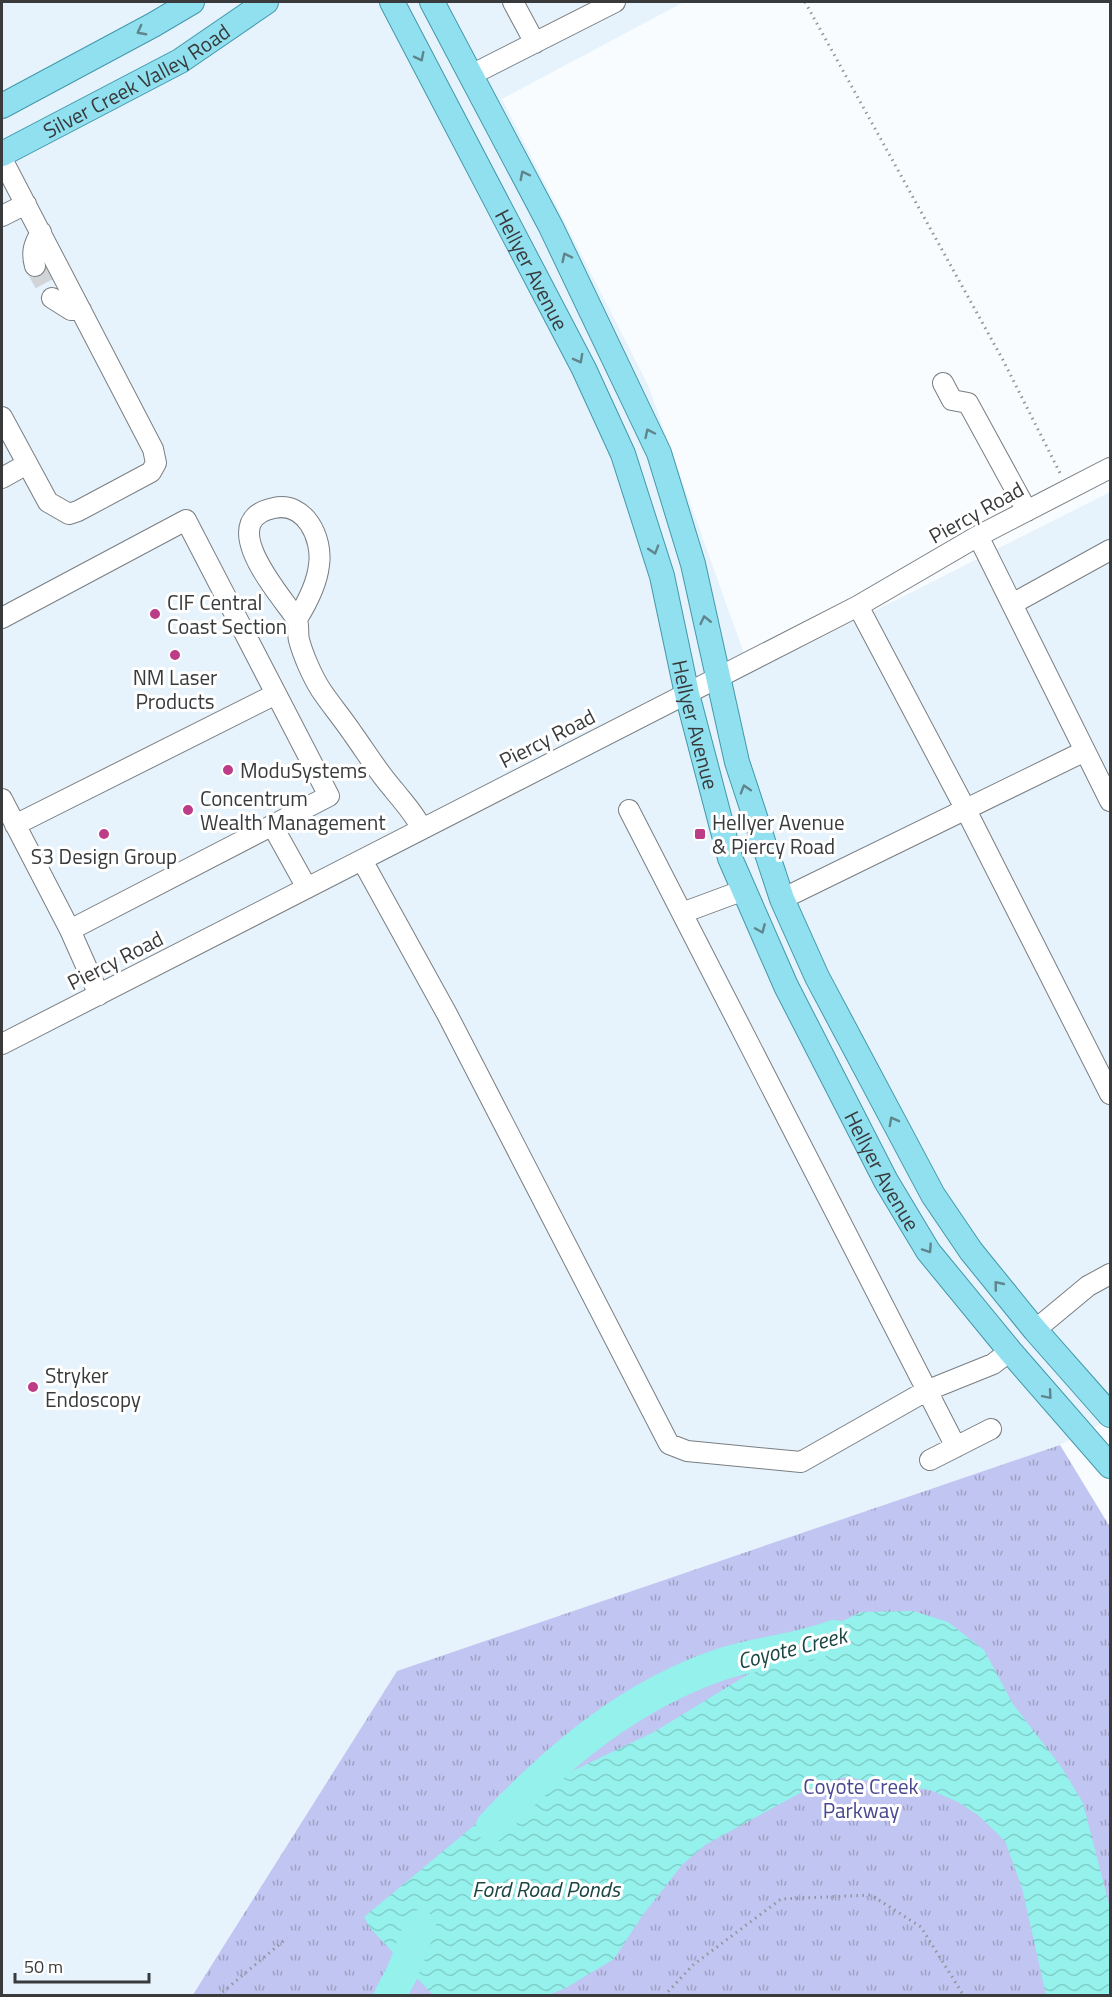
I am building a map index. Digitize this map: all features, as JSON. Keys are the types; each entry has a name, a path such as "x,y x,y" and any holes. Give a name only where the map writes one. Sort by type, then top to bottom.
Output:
{"main road":[{"name":"Silver Creek Valley Road","path":"2,106 192,2"},
{"name":"Silver Creek Valley Road","path":"2,154 180,61 266,2"},
{"name":"Hellyer Avenue","path":"390,2 584,369 623,454 662,576 687,694 721,829 744,890 786,986 886,1181 928,1251 1010,1351 1110,1466"},
{"name":"Hellyer Avenue","path":"432,2 473,74 573,272 659,453 693,564 737,762 782,899 818,977 933,1195 971,1251 1035,1330 1110,1415"},
{"path":"443,2 473,74"},
{"path":"1010,1351 1035,1330"}],"street":[{"path":"513,2 534,42"},
{"path":"473,74 615,2"},
{"path":"2,159 153,448 156,463 151,472 78,511 69,513 48,502 2,417"},
{"path":"2,216 26,204"},
{"path":"35,266 32,255 34,243 40,232"},
{"path":"52,297 71,310 81,310"},
{"path":"943,383 952,400 968,403 1027,511"},
{"path":"2,478 27,464"},
{"name":"Piercy Road","path":"2,1044 858,606 978,536 1110,468"},
{"path":"297,619 270,585 253,552 249,533 253,521 261,512 275,507 293,508 308,518 319,546 320,565 313,588 297,619 298,640 320,688 393,789 411,808 422,829"},
{"path":"2,618 186,520 329,796 70,930"},
{"path":"978,536 1110,801"},
{"path":"1012,604 1110,550"},
{"path":"858,606 966,810 1110,1094"},
{"path":"15,825 276,694"},
{"path":"782,899 1085,751"},
{"path":"2,799 70,930 99,995"},
{"path":"629,810 956,1447"},
{"path":"272,825 307,888"},
{"path":"362,860 452,1025 669,1444 687,1451 801,1462 926,1391 993,1364 1010,1351"},
{"path":"682,913 744,890"},
{"path":"1035,1330 1088,1286 1110,1274"},
{"path":"930,1460 990,1429"}],"path":[{"path":"805,2 1004,362 1069,490"},
{"path":"664,1995 693,1965 781,1899 872,1895 921,1927 964,1995"},
{"path":"218,1995 287,1938"}],"shaded area":[{"path":"2,2 684,2 502,99 648,385 751,673 1110,492 1110,1419 1060,1445 397,1671 192,1995 2,1996"}],"green space":[{"name":"Coyote Creek Parkway","path":"1060,1445 1110,1527 1110,1995 192,1996 397,1671"}],"water":[{"name":"Ford Road Ponds","path":"913,1611 948,1622 984,1650 1013,1704 1062,1768 1083,1803 1110,1908 1110,1995 1046,1995 1022,1888 1005,1841 978,1815 958,1802 930,1790 844,1777 802,1792 705,1845 682,1865 642,1916 614,1959 564,1989 548,1995 433,1995 371,1929 364,1917 495,1808 654,1732 804,1640 861,1612"}],"waterway":[{"name":"Coyote Creek","path":"492,1826 570,1752 626,1710 688,1677 722,1664 807,1645 834,1636"},
{"name":"Coyote Creek","path":"390,1996 403,1971 420,1926"}],"tunnel":[{"path":"35,266 52,298"}],"place":[{"name":"CIF Central Coast Section","path":"155,614"},
{"name":"NM Laser Products","path":"175,655"},
{"name":"ModuSystems","path":"228,770"},
{"name":"Concentrum Wealth Management","path":"188,810"},
{"name":"S3 Design Group","path":"104,834"},
{"name":"Hellyer Avenue & Piercy Road","path":"700,834"},
{"name":"Stryker Endoscopy","path":"33,1387"}]}
